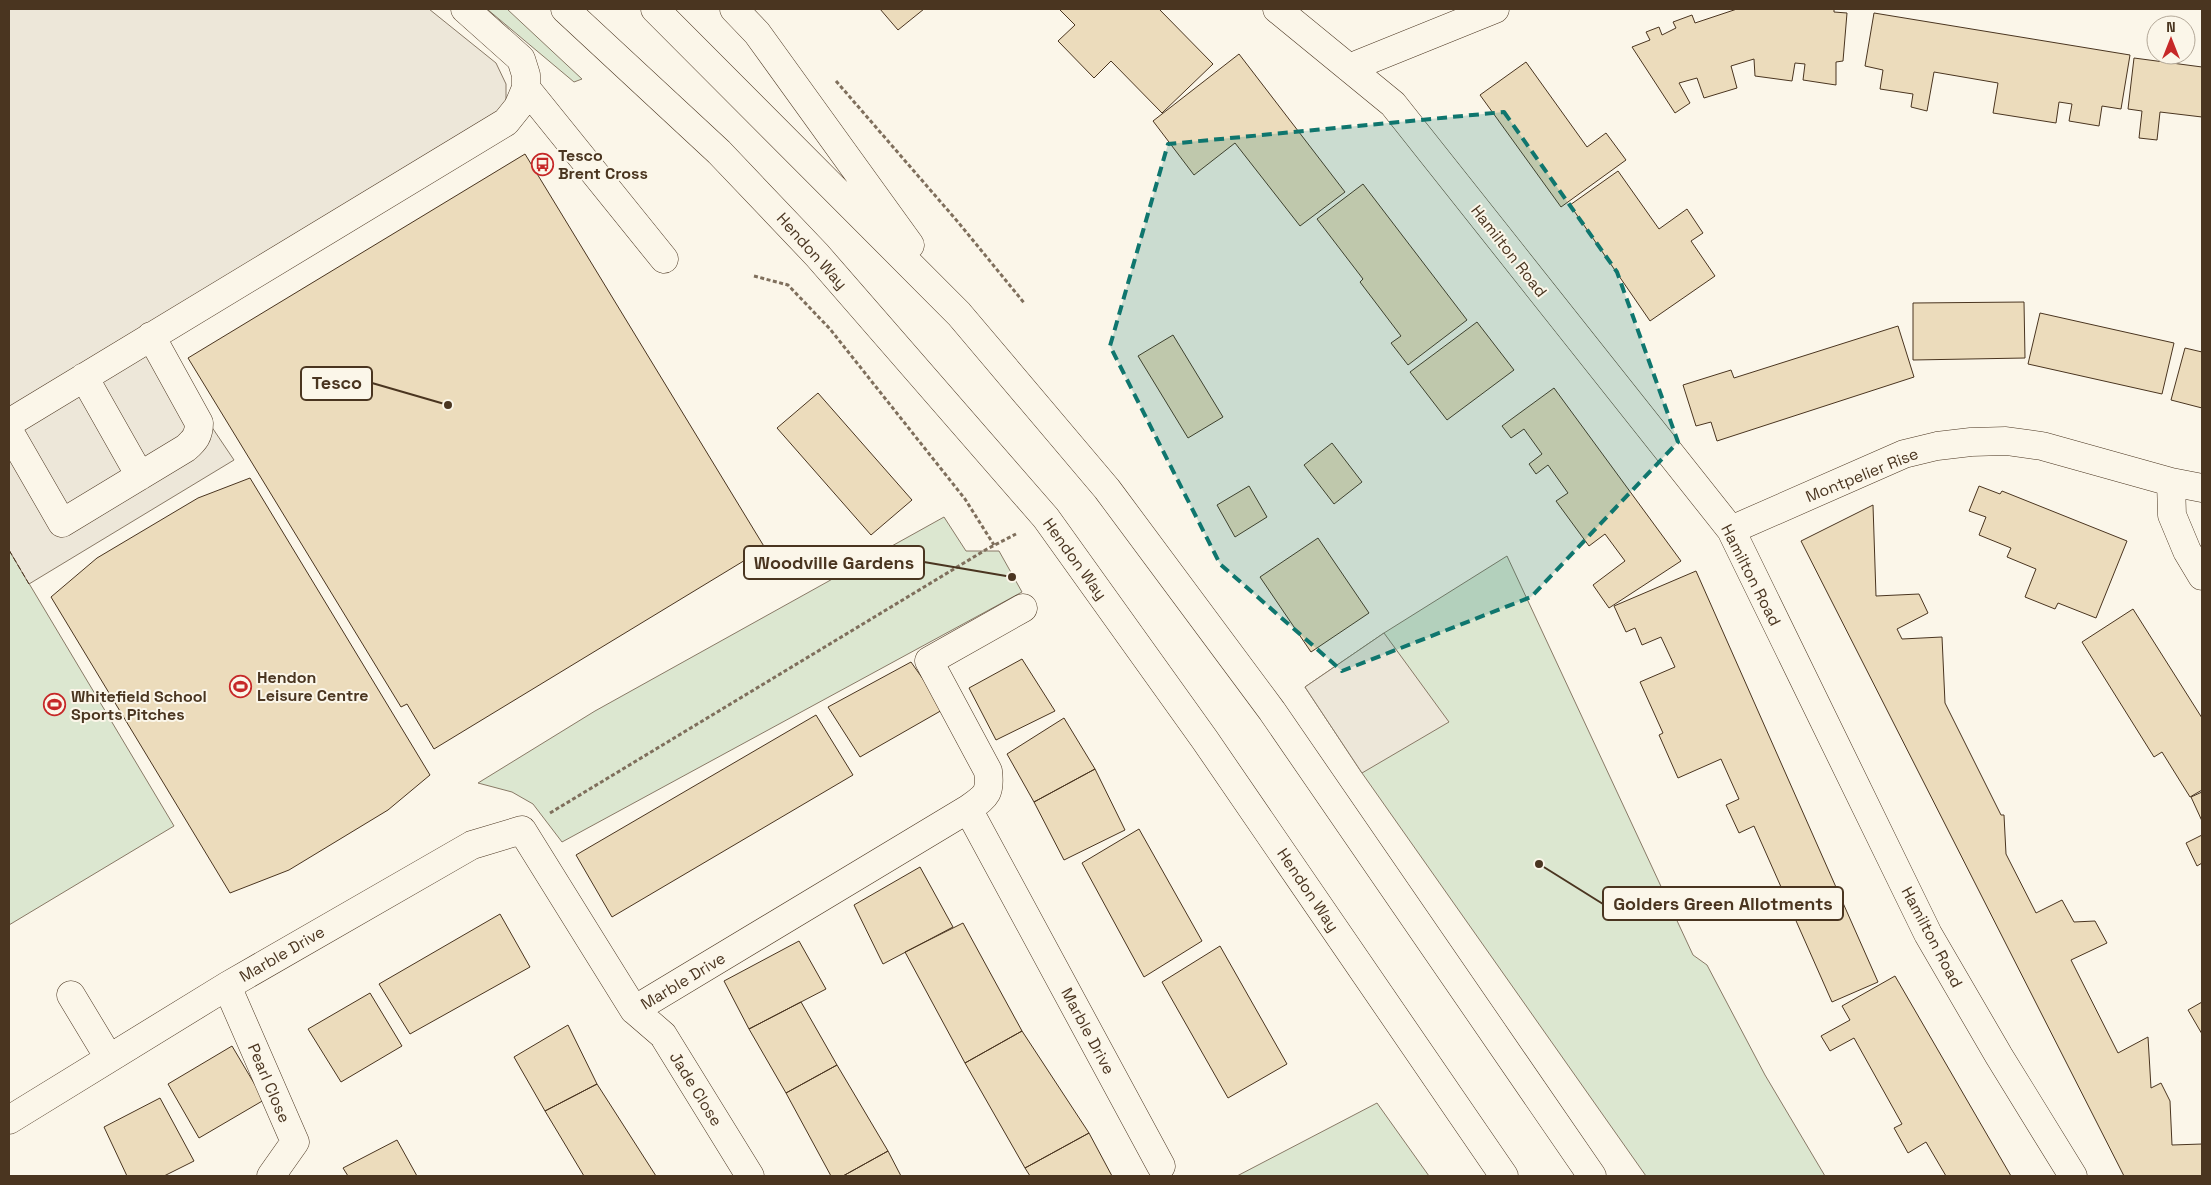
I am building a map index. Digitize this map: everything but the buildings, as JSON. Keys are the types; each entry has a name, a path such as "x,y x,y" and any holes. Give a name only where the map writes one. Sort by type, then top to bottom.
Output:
{"main road":[{"path":"9,423 506,122 518,108 526,88 526,75 521,59 465,9"},
{"name":"Hendon Way","path":"564,9 719,152 818,255 1046,518 1205,740 1504,1176"},
{"path":"655,9 959,314"},
{"path":"734,9 757,33 959,314 1107,489 1272,711 1592,1176"},
{"name":"Hamilton Road","path":"1277,9 1393,104 1731,530 1928,934 1999,1056 2073,1176"},
{"path":"1348,68 1495,9"},
{"path":"526,88 664,259"},
{"path":"9,431 62,523 186,448 195,441 199,432 199,423 151,336"},
{"path":"84,377 140,476"},
{"name":"Montpelier Rise","path":"1731,530 1904,454 1937,446 1971,442 2006,441 2042,446 2171,482 2202,488"},
{"path":"2171,482 2172,515 2187,551 2202,576"},
{"path":"968,809 986,797 990,784 988,771 928,661 1023,608"},
{"name":"Marble Drive","path":"9,1120 227,986 472,845 522,830 634,1010 968,809 1161,1166"},
{"name":"Pearl Close","path":"227,986 295,1142 271,1176"},
{"path":"71,995 109,1058"},
{"name":"Jade Close","path":"634,1010 663,1035 750,1176"}],"path":[{"path":"835,80 958,222 1025,304"},
{"path":"754,276 788,285 830,329 965,500 994,545"},
{"path":"522,830 994,545 1046,518"}],"highlighted area":[{"path":"1504,112 1617,272 1678,442 1531,597 1342,671 1220,564 1110,346 1168,144"}],"green space":[{"path":"487,9 507,9 582,79 574,82"},
{"path":"944,517 966,551 999,551 1022,592 562,842 533,804 512,792 478,783 595,711"},
{"name":"Whitefield School Sports Pitches","path":"9,550 174,826 9,925"},
{"path":"1507,556 1693,955 1707,965 1765,1075 1825,1176 1646,1176 1362,773 1305,687 1384,633"},
{"path":"1377,1103 1429,1176 1237,1176"}],"shaded area":[{"path":"9,9 429,9 496,63 506,84 506,122 158,337 203,414 234,460 29,584 9,550"},
{"path":"1384,633 1449,722 1362,773 1305,687"}],"fence":[{"path":"9,550 29,584"}],"place":[{"name":"Tesco Brent Cross","path":"542,164"},
{"name":"Tesco","path":"448,405"},
{"name":"Woodville Gardens","path":"1012,577"},
{"name":"Hendon Leisure Centre","path":"241,686"},
{"name":"Whitefield School Sports Pitches","path":"55,705"},
{"name":"Golders Green Allotments","path":"1539,864"}]}
